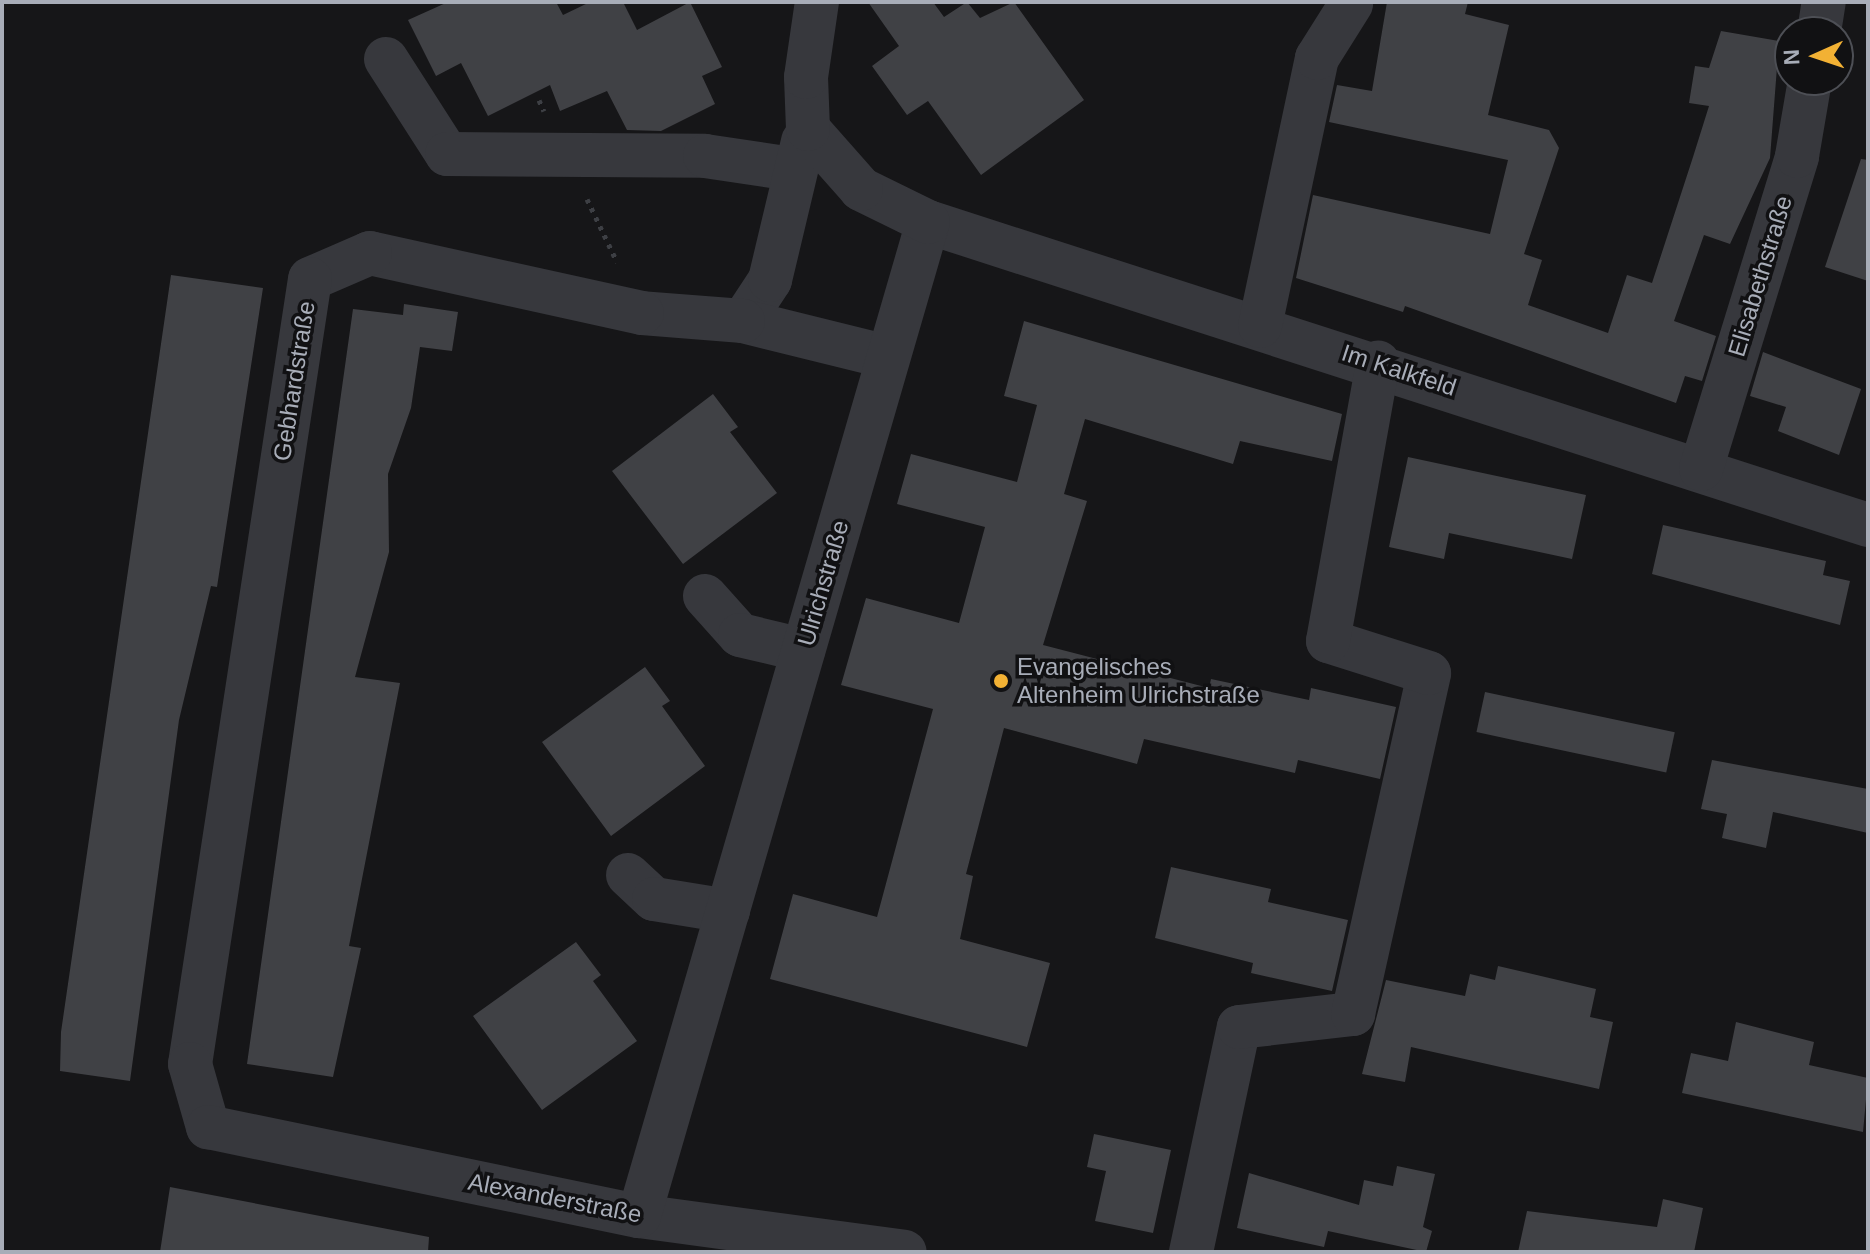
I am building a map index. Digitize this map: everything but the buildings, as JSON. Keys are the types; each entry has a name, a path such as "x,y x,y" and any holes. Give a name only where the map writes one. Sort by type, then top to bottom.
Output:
{"street":[{"path":"743,321 770,280 792,169 808,129 806,77 817,2"},
{"path":"1260,326 1317,58 1351,4"},
{"path":"386,59 447,154 567,159 705,156 792,169"},
{"name":"Elisabethstraße","path":"1701,469 1797,156 1807,96"},
{"path":"808,129 861,189 928,222"},
{"name":"Im Kalkfeld","path":"928,222 1378,362 1868,525"},
{"name":"Ulrichstraße","path":"639,1216 928,222"},
{"name":"Gebhardstraße","path":"208,1127 190,1064 310,279 370,253 642,313 743,321 888,357"},
{"path":"1191,1252 1239,1027 1353,1014 1429,673 1328,641 1378,362"},
{"path":"705,596 740,635 803,650"},
{"path":"628,875 654,899 728,911"},
{"name":"Alexanderstraße","path":"208,1127 639,1216 905,1252"}],"path":[{"path":"539,100 642,313"}],"place":[{"name":"Evangelisches Altenheim Ulrichstraße","path":"1001,681"}]}
